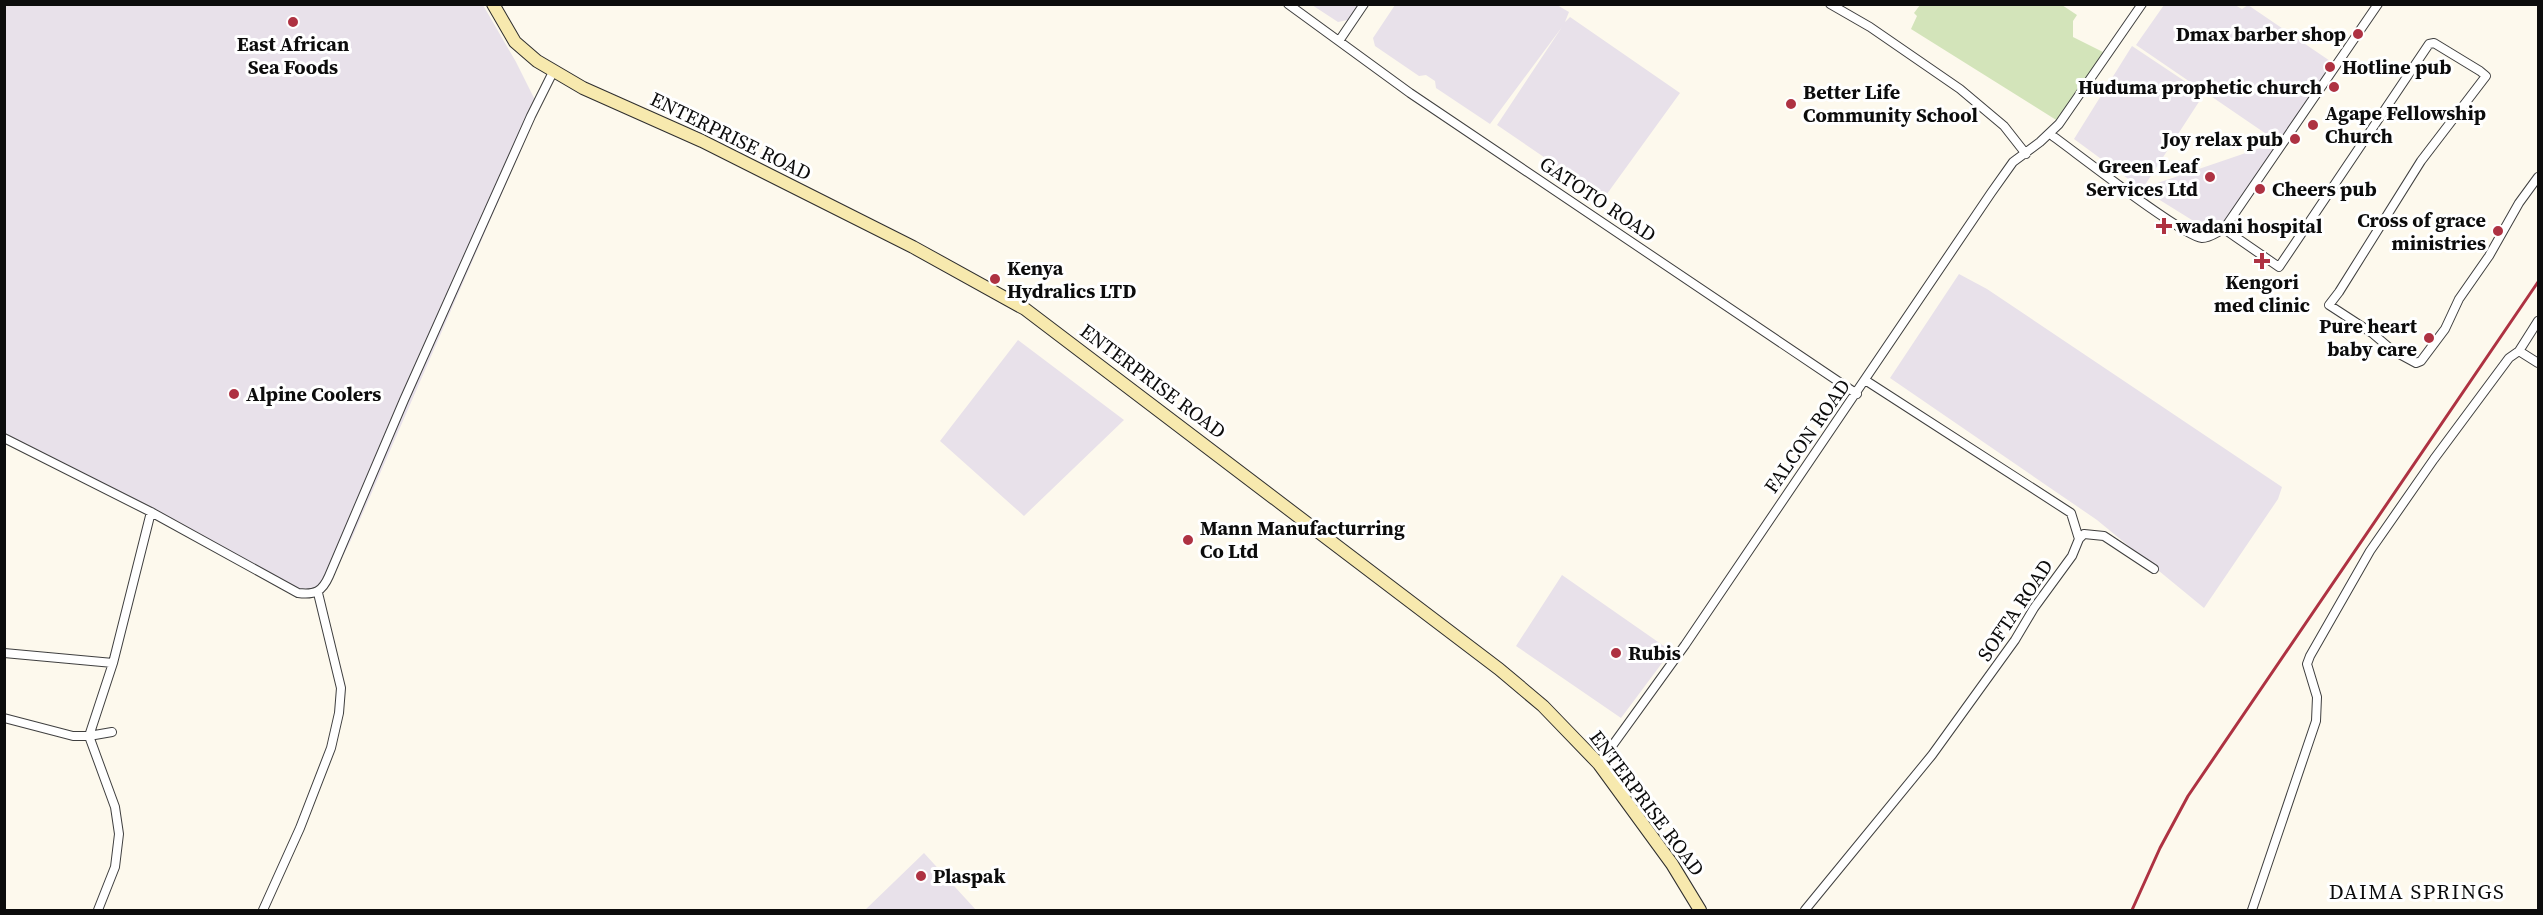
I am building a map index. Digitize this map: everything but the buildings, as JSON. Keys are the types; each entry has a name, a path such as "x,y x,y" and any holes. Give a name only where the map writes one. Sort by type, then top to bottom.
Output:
{"main road":[{"name":"ENTERPRISE ROAD","path":"493,4 515,42 537,60 583,88 710,145 913,247 1025,309 1499,669 1543,706 1599,764 1672,864 1700,910"}],"street":[{"name":"GATOTO ROAD","path":"1288,4 1410,93 1857,394"},
{"path":"1339,40 1364,4"},
{"path":"1830,4 1870,27 1960,89 2004,126 2026,153"},
{"name":"FALCON ROAD","path":"1599,764 1685,645 2013,162 2050,134 2142,4"},
{"path":"2050,134 2176,225 2197,236 2209,237 2224,229 2378,4"},
{"path":"2224,229 2279,267 2429,44 2434,43 2480,71 2486,76 2421,161 2329,305 2372,333 2391,350 2416,363 2421,361 2445,329 2458,299 2489,256 2519,203 2538,177"},
{"path":"4,438 151,512 298,592 318,593 324,588 330,576 404,400 531,116 554,70"},
{"path":"2252,910 2316,721 2316,697 2307,664 2310,656 2370,551 2427,468 2509,358 2519,351 2538,321"},
{"path":"2519,351 2538,363"},
{"path":"1865,380 2071,513 2079,539 2084,534 2104,536 2154,569"},
{"path":"98,910 115,867 119,834 115,807 89,736 113,663 151,512"},
{"name":"SOFTA ROAD","path":"1805,910 1932,755 2015,640 2034,608 2072,556 2079,539"},
{"path":"263,910 300,828 331,748 339,713 340,688 318,593"},
{"path":"4,653 113,663"},
{"path":"4,718 62,734 89,736 112,732"}],"shaded area":[{"path":"4,5 483,5 516,62 539,108 352,538 327,588 318,595 304,593 5,438"},
{"path":"1312,5 1362,5 1352,19 1338,22"},
{"path":"1395,5 1557,5 1569,12 1565,22 1570,17 1680,93 1604,198 1497,125 1562,27 1490,124 1436,88 1435,81 1426,75 1419,76 1375,46 1373,38"},
{"path":"2164,5 2235,5 2242,9 2248,5 2333,63 2224,222 2200,225 2142,189 2074,139 2132,46 2204,94 2143,188 2278,142 2136,45"},
{"path":"1959,274 1987,289 2282,487 2278,499 2204,608 2097,520 1890,378"},
{"path":"1018,340 1124,420 1024,516 940,441"},
{"path":"1562,575 1671,651 1621,718 1516,646"},
{"path":"924,853 976,910 865,910"}],"green space":[{"path":"1920,5 2062,5 2077,15 2073,21 2073,37 2103,52 2061,123 1911,29 1917,16 1914,13"}],"railway":[{"path":"2132,910 2160,848 2188,796 2538,282"}],"place":[{"name":"East African Sea Foods","path":"293,22"},
{"name":"Dmax barber shop","path":"2358,34"},
{"name":"Hotline pub","path":"2330,67"},
{"name":"Huduma prophetic church","path":"2334,87"},
{"name":"Better Life Community School","path":"1791,104"},
{"name":"Agape Fellowship Church","path":"2313,125"},
{"name":"Joy relax pub","path":"2295,139"},
{"name":"Green Leaf Services Ltd","path":"2210,177"},
{"name":"Cheers pub","path":"2260,189"},
{"name":"wadani hospital","path":"2164,226"},
{"name":"Cross of grace ministries","path":"2498,231"},
{"name":"Kengori med clinic","path":"2262,261"},
{"name":"Kenya Hydralics LTD","path":"995,279"},
{"name":"Pure heart baby care","path":"2429,338"},
{"name":"Alpine Coolers","path":"234,394"},
{"name":"Mann Manufacturring Co Ltd","path":"1188,540"},
{"name":"Rubis","path":"1616,653"},
{"name":"Plaspak","path":"921,876"}],"district":[{"name":"DAIMA SPRINGS","path":"2417,891"}]}
